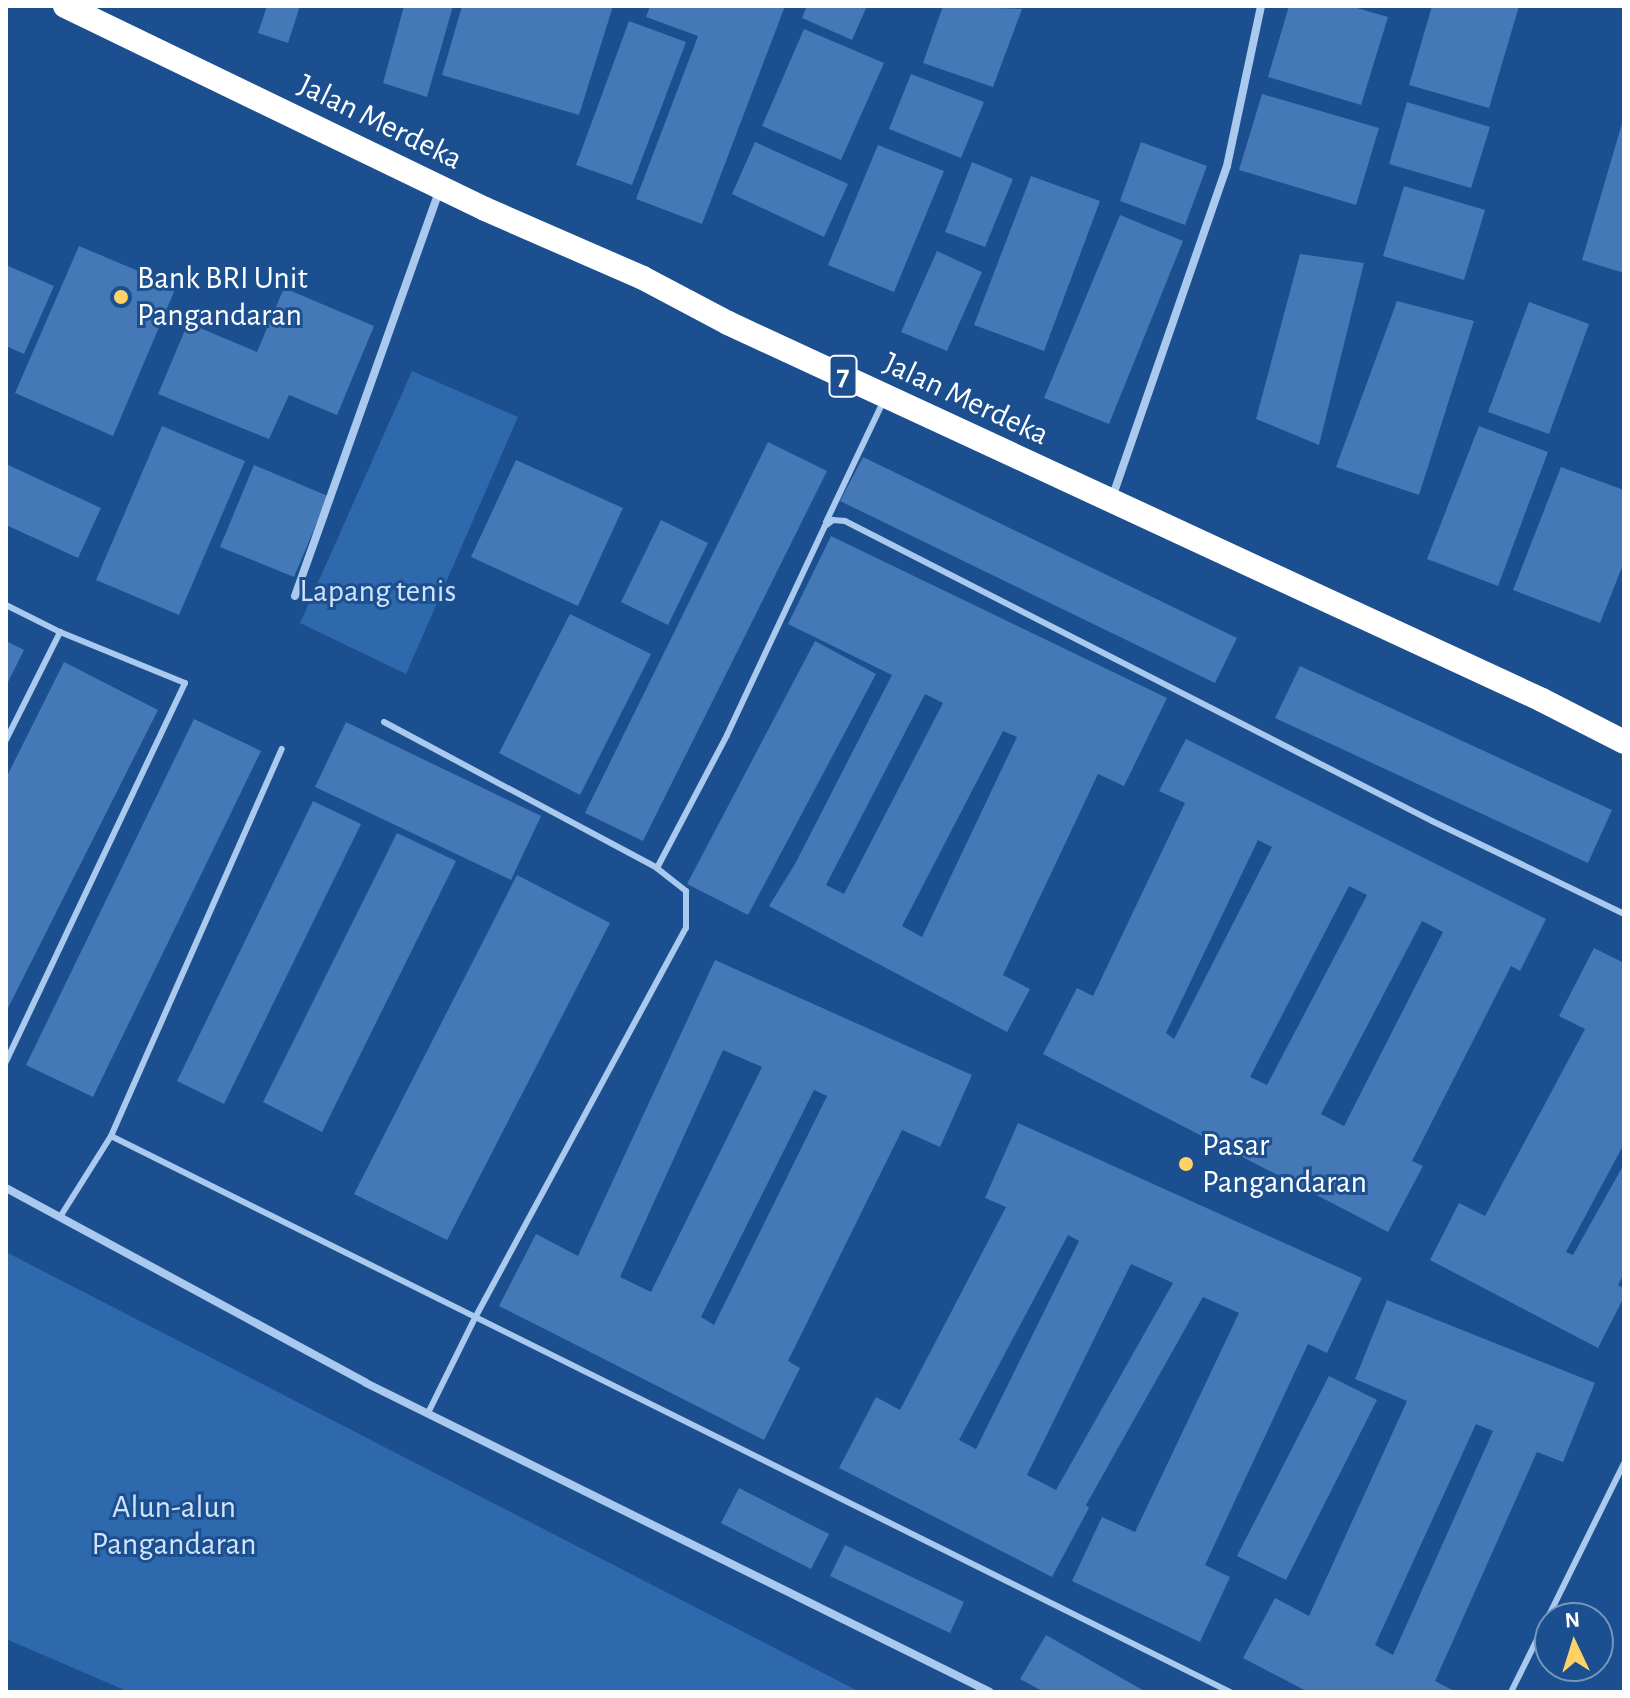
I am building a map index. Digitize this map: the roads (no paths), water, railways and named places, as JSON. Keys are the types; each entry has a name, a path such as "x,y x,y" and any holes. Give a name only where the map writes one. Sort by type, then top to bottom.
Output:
{"highway":[{"name":"Jalan Merdeka","path":"65,6 1110,503 1542,700 1624,742"}],"street":[{"path":"1110,503 1227,166 1261,6"},
{"path":"295,596 441,186"},
{"path":"6,1188 428,1413 990,1692"}],"lane":[{"path":"657,868 727,735 886,396"},
{"path":"825,526 833,520 845,521 1432,821 1624,914"},
{"path":"6,605 60,632 185,683 6,1062"},
{"path":"6,740 60,632"},
{"path":"384,722 657,868 686,891 686,928 476,1316 428,1413"},
{"path":"60,1217 111,1136 282,749"},
{"path":"111,1136 1230,1692"},
{"path":"1511,1692 1624,1463"}],"place":[{"name":"Bank BRI Unit Pangandaran","path":"121,297"},
{"name":"Pasar Pangandaran","path":"1186,1164"}],"park label":[{"name":"Lapang tenis","path":"378,591"},
{"name":"Alun-alun Pangandaran","path":"174,1526"}]}
